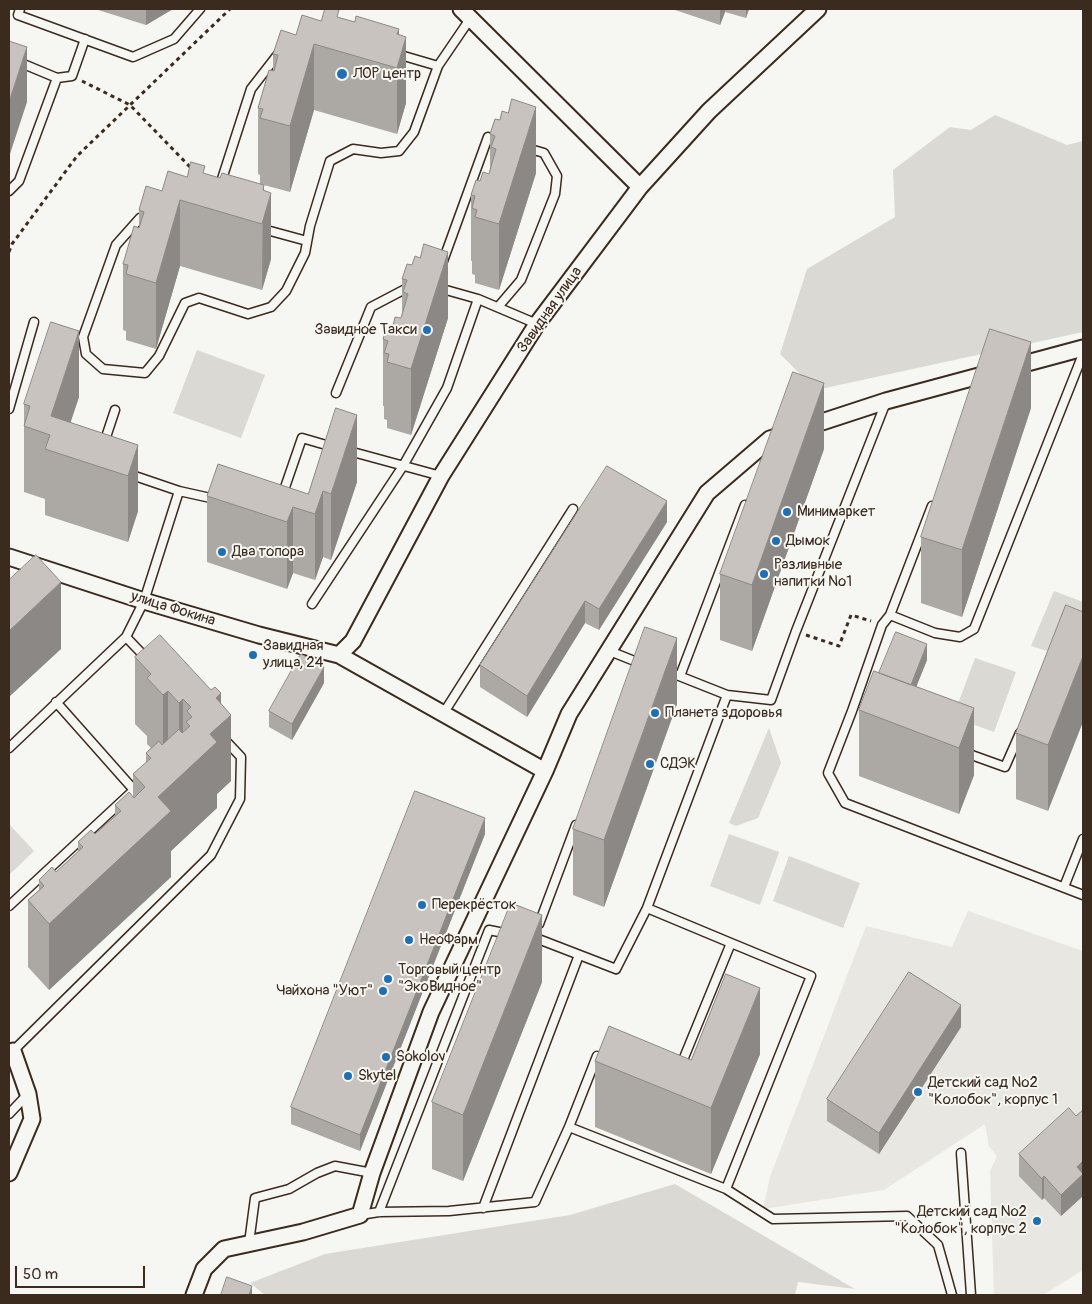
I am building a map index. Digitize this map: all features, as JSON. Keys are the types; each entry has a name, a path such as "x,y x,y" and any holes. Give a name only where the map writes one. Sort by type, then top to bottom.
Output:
{"street":[{"name":"Завидная улица","path":"339,654 353,641 441,476 537,324 640,187 709,111 759,71 818,9"},
{"path":"465,14 640,187"},
{"path":"194,1295 204,1269 224,1248 303,1232 360,1215 372,1173 431,1012 545,771 569,714 607,650 707,493 770,438 886,401 980,379 1083,348"},
{"name":"улица Фокина","path":"9,557 28,569 259,635 339,654 545,771"},
{"path":"9,1173 32,1119 28,1094 11,1049"}],"lane":[{"path":"20,9 18,15 133,57 174,39 200,9"},
{"path":"157,209 140,218 116,245 83,337 86,354 103,369 145,373 159,356 185,303 199,298 248,314 271,307 286,290 305,253 330,161 354,149 381,153 399,152 414,132 438,66 465,14"},
{"path":"9,58 57,78 72,76 85,39"},
{"path":"218,190 251,89 279,52 287,49"},
{"path":"386,51 438,66"},
{"path":"9,191 20,181 57,78"},
{"path":"440,268 488,137 506,142"},
{"path":"498,307 520,280 555,194 557,176 544,153 516,145"},
{"path":"254,227 307,241"},
{"path":"437,277 434,286 478,299 537,324"},
{"path":"336,393 370,308 416,284"},
{"path":"312,604 403,466 447,388 478,299"},
{"path":"9,409 34,322"},
{"path":"890,615 935,634 960,637 974,629 1083,354"},
{"path":"663,670 727,695 771,700 886,401"},
{"path":"100,454 115,410"},
{"path":"280,502 302,438 441,476"},
{"path":"764,457 770,438"},
{"path":"125,472 179,491 228,501"},
{"path":"9,748 126,638 144,601 179,491"},
{"path":"680,676 750,493"},
{"path":"936,495 890,615 882,625 828,773 845,803 1083,895"},
{"path":"443,714 573,509"},
{"path":"126,638 153,666"},
{"path":"607,650 646,665"},
{"path":"634,672 637,662"},
{"path":"525,936 616,969 647,908 727,695"},
{"path":"9,906 134,790 56,702"},
{"path":"852,711 861,714"},
{"path":"960,750 1006,767 1023,724"},
{"path":"11,1049 210,855 240,799 241,758 221,736"},
{"path":"534,938 579,818"},
{"path":"1064,887 1083,839"},
{"path":"647,908 812,976 726,1189"},
{"path":"379,1212 489,930 516,935"},
{"path":"678,1072 731,942"},
{"path":"483,1208 579,955"},
{"path":"360,1215 379,1212 449,1211 536,1202 569,1127 597,1056 606,1059"},
{"path":"9,1114 28,1094"},
{"path":"569,1127 726,1189 773,1219 907,1216 938,1245 952,1295"},
{"path":"960,1153 971,1295"},
{"path":"249,1243 255,1198 289,1189 317,1172 335,1166 372,1173"}],"path":[{"path":"9,252 12,244 77,156 230,9"},
{"path":"72,76 130,105 193,170"},
{"path":"796,631 839,646 851,615 882,625"}],"shaded area":[{"path":"995,115 1067,145 1083,141 1083,332 816,390 780,354 807,269 895,217 893,170 950,127 971,130"},
{"path":"197,350 265,375 241,438 173,413"},
{"path":"1054,591 1083,602 1083,629 1058,630 1047,651 1031,646"},
{"path":"975,658 1016,672 994,732 953,717"},
{"path":"769,728 781,763 758,818 736,826 729,823"},
{"path":"9,824 34,851 9,875"},
{"path":"729,834 779,852 760,905 710,886"},
{"path":"789,856 860,883 843,928 773,901"},
{"name":"Детский сад №2 \"Колобок\", корпус 1","path":"968,911 1083,951 1083,1270 1043,1295 994,1295 990,1171 997,1156 989,1146 985,1124 884,1190 763,1209 770,1177 866,926 952,947"},
{"path":"675,1184 855,1289 798,1282 795,1295 265,1295 250,1283 325,1254 570,1215"}],"building":[{"path":"325,9 339,10 337,17 355,22 356,16 399,29 397,34 406,37 397,68 314,44 290,126 260,118 263,109 258,108 269,70 274,71 278,55 273,54 281,30 296,35 302,15 321,21"},
{"path":"9,41 27,47 9,102"},
{"path":"512,99 536,107 499,224 475,217 477,210 472,208 475,196 471,195 476,180 480,181 483,172 489,174 496,149 491,147 495,136 490,134 495,119 500,120 502,111 508,113"},
{"path":"191,162 205,166 203,173 220,178 222,173 264,185 263,190 271,193 262,224 180,200 156,283 126,274 128,265 123,264 134,226 139,228 144,212 139,210 146,186 162,191 168,171 187,177"},
{"path":"424,244 448,252 411,369 387,362 389,354 384,353 388,341 383,339 388,324 393,326 395,317 401,318 408,294 403,292 407,280 402,279 407,264 412,265 415,256 420,258"},
{"path":"51,322 79,331 51,416 138,445 128,476 45,449 50,435 24,426 30,406 24,404"},
{"path":"990,329 1031,342 962,550 921,537"},
{"path":"793,372 824,383 752,585 720,574"},
{"path":"336,408 357,415 331,494 323,491 315,514 293,507 287,522 207,496 218,464 308,494"},
{"path":"607,466 667,501 599,609 585,601 527,696 480,665"},
{"path":"36,555 61,582 9,631 9,580"},
{"path":"1066,605 1083,612 1083,656 1048,745 1016,733"},
{"path":"645,627 677,638 604,840 573,829"},
{"path":"896,632 927,644 911,685 879,673"},
{"path":"160,635 211,690 215,687 221,693 216,698 231,715 210,734 217,742 158,797 171,811 49,924 28,900 44,886 39,880 52,867 56,872 83,847 78,842 91,830 95,834 121,811 115,805 129,792 134,798 145,787 133,774 151,758 146,753 159,741 162,745 179,729 182,733 190,726 186,722 192,717 187,711 191,707 183,699 179,703 168,691 163,695 147,678 151,674 135,657"},
{"path":"301,654 324,667 292,724 269,711"},
{"path":"874,671 974,708 959,748 859,710"},
{"name":"Торговый центр \"ЭкоВидное\"","path":"415,791 485,818 360,1135 291,1107"},
{"path":"511,903 542,915 463,1115 432,1102"},
{"path":"909,972 961,1005 879,1133 827,1099"},
{"path":"726,974 760,988 711,1108 595,1061 609,1026 691,1060"},
{"path":"1069,1108 1076,1116 1083,1110 1083,1161 1077,1167 1083,1174 1061,1195 1044,1176 1042,1179 1019,1154"},
{"path":"227,1277 252,1286 249,1295 221,1295"}],"place":[{"name":"ЛОР центр","path":"342,74"},
{"name":"Завидное Такси","path":"427,330"},
{"name":"Минимаркет","path":"787,512"},
{"name":"Дымок","path":"776,541"},
{"name":"Два топора","path":"222,552"},
{"name":"Разливные напитки №1","path":"764,574"},
{"name":"Завидная улица, 24","path":"253,655"},
{"name":"Планета здоровья","path":"655,713"},
{"name":"СДЭК","path":"650,764"},
{"name":"Перекрёсток","path":"422,905"},
{"name":"НеоФарм","path":"409,940"},
{"name":"Торговый центр \"ЭкоВидное\"","path":"388,979"},
{"name":"Чайхона \"Уют\"","path":"383,991"},
{"name":"Sokolov","path":"386,1057"},
{"name":"Skytel","path":"348,1076"},
{"name":"Детский сад №2 \"Колобок\", корпус 1","path":"918,1092"},
{"name":"Детский сад №2 \"Колобок\", корпус 2","path":"1037,1221"}]}
